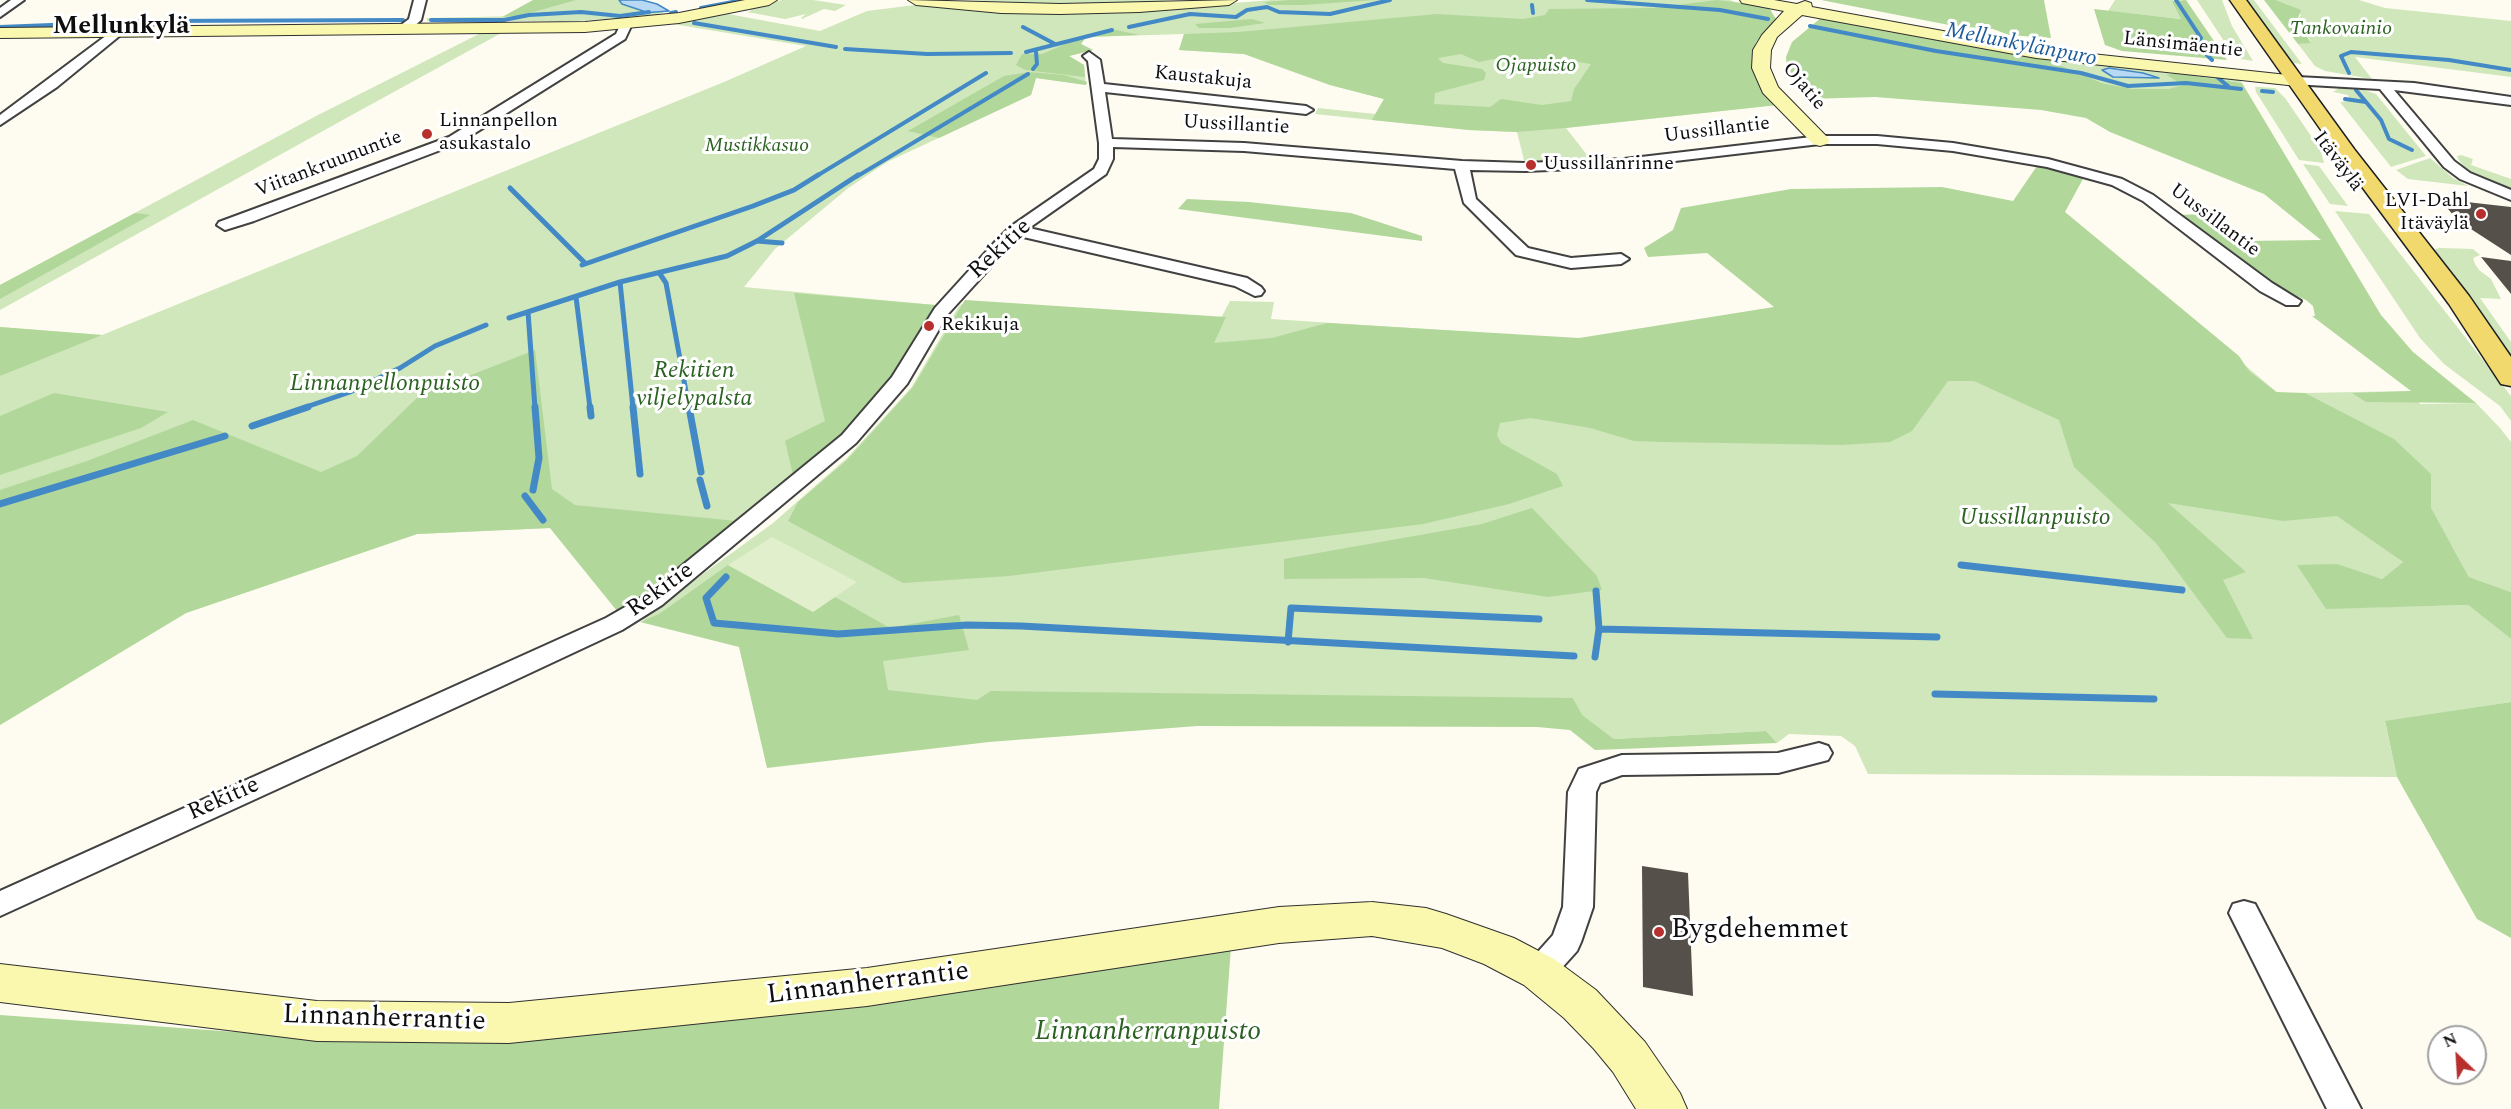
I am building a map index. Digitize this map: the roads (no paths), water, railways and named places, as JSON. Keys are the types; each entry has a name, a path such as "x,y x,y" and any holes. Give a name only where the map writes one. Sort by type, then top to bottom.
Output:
{"main road":[{"name":"Itäväylä","path":"2228,0 2234,16 2286,77"},
{"name":"Itäväylä","path":"2238,0 2286,77 2328,152 2429,287 2484,340 2511,378"}],"street":[{"path":"0,14 18,0"},
{"path":"405,28 415,20 420,0"},
{"path":"0,33 626,24 702,15 769,0"},
{"path":"916,0 1052,9 1139,7 1229,0"},
{"name":"Länsimäentie","path":"1748,0 1802,8"},
{"name":"Länsimäentie","path":"1768,0 1992,44 2079,58 2286,77"},
{"name":"Ojatie","path":"1802,8 1770,35 1762,51 1761,68 1770,89 1820,140"},
{"name":"Viitankruununtie","path":"225,225 454,140 621,36 626,24"},
{"path":"0,121 52,84 119,30"},
{"name":"Rekitie","path":"0,904 614,624 654,600 849,439 900,380 953,297 1016,230 1101,171 1106,159 1107,143 1094,60 1089,56"},
{"path":"2286,77 2383,85 2511,101"},
{"path":"2383,85 2449,164 2477,182 2511,195"},
{"name":"Kaustakuja","path":"1097,87 1306,110"},
{"name":"Uussillantie","path":"1107,143 1295,150 1462,165 1548,167 1614,164 1820,140 1877,140 1953,147 2048,163 2107,178 2148,198 2266,287 2292,301"},
{"path":"1462,165 1469,200 1522,252 1570,263 1621,259"},
{"path":"1016,230 1241,282 1255,291"},
{"path":"1539,972 1566,942 1578,907 1582,792 1589,776 1601,770 1622,765 1778,763 1819,753"},
{"path":"2244,913 2344,1109"},
{"name":"Linnanherrantie","path":"0,983 316,1022 509,1023 867,987 1280,925 1350,918 1426,926 1499,951 1539,972 1580,1005 1610,1035 1629,1057 1663,1109"}],"water":[{"path":"619,0 642,0 657,4 669,11 642,13 643,11 622,4"},
{"path":"2109,68 2159,78 2113,77 2102,70"}],"waterway":[{"path":"701,8 743,0"},
{"name":"Mellunkylänpuro","path":"1129,27 1190,14 1236,17 1247,10 1267,7 1279,12 1330,14 1390,0"},
{"name":"Mellunkylänpuro","path":"1587,0 1720,10 1768,19"},
{"path":"2176,0 2201,38 2199,41 2208,46 2210,51 2207,55 2212,60"},
{"path":"1532,5 1533,13"},
{"path":"431,20 504,20 529,15 581,12 620,16 649,12"},
{"name":"Mellunkylänpuro","path":"671,13 676,12"},
{"path":"0,27 153,21 403,20"},
{"name":"Mellunkylänpuro","path":"694,23 836,47"},
{"name":"Mellunkylänpuro","path":"1810,26 1936,51 2081,73 2128,86 2186,83 2241,89"},
{"path":"1023,27 1055,44"},
{"name":"Mellunkylänpuro","path":"1026,52 1112,30"},
{"name":"Mellunkylänpuro","path":"845,49 927,54 1011,53"},
{"path":"1033,69 1037,64 1036,52"},
{"name":"Mellunkylänpuro","path":"2349,73 2341,56 2351,52 2449,60 2511,70"},
{"path":"815,177 986,73"},
{"path":"856,177 1028,74"},
{"path":"2216,76 2229,87"},
{"name":"Mellunkylänpuro","path":"2356,90 2366,102"},
{"name":"Mellunkylänpuro","path":"2262,91 2273,92"},
{"name":"Mellunkylänpuro","path":"2345,99 2366,102"},
{"name":"Mellunkylänpuro","path":"2366,102 2381,120 2389,139 2412,150"},
{"path":"582,265 753,206 794,190 818,175"},
{"path":"757,241 858,175"},
{"path":"510,188 585,263"},
{"path":"620,282 727,256 757,241"},
{"path":"757,241 782,243"},
{"path":"660,274 666,283 689,408"},
{"path":"509,318 620,282"},
{"path":"620,282 633,408"},
{"path":"576,297 590,408"},
{"path":"528,312 535,408"},
{"path":"303,408 350,392 400,368 435,346 486,325"},
{"path":"252,426 308,407"},
{"path":"533,490 539,458 535,407"},
{"path":"590,407 591,416"},
{"path":"633,407 640,474"},
{"path":"689,407 701,472"},
{"path":"0,504 225,436"},
{"path":"700,480 707,506"},
{"path":"525,496 543,520"},
{"path":"1961,565 2182,590"},
{"path":"726,577 706,598 714,623 838,634 967,625 1288,640"},
{"path":"1596,591 1599,629"},
{"path":"1288,640 1291,608 1539,619"},
{"path":"1595,657 1599,629"},
{"path":"1599,629 1937,637"},
{"path":"1288,640 1574,656"},
{"path":"1935,694 2154,699"}],"place":[{"name":"Linnanpellon asukastalo","path":"427,134"},
{"name":"Uussillanrinne","path":"1531,165"},
{"name":"LVI-Dahl Itäväylä","path":"2481,214"},
{"name":"Rekikuja","path":"929,326"},
{"name":"Bygdehemmet","path":"1659,932"}],"district":[{"name":"Mellunkylä","path":"121,28"}],"park label":[{"name":"Tankovainio","path":"2341,30"},
{"name":"Ojapuisto","path":"1536,67"},
{"name":"Mustikkasuo","path":"757,147"},
{"name":"Linnanpellonpuisto","path":"385,385"},
{"name":"Rekitien viljelypalsta","path":"694,386"},
{"name":"Uussillanpuisto","path":"2035,519"},
{"name":"Linnanherranpuisto","path":"1148,1034"}]}
